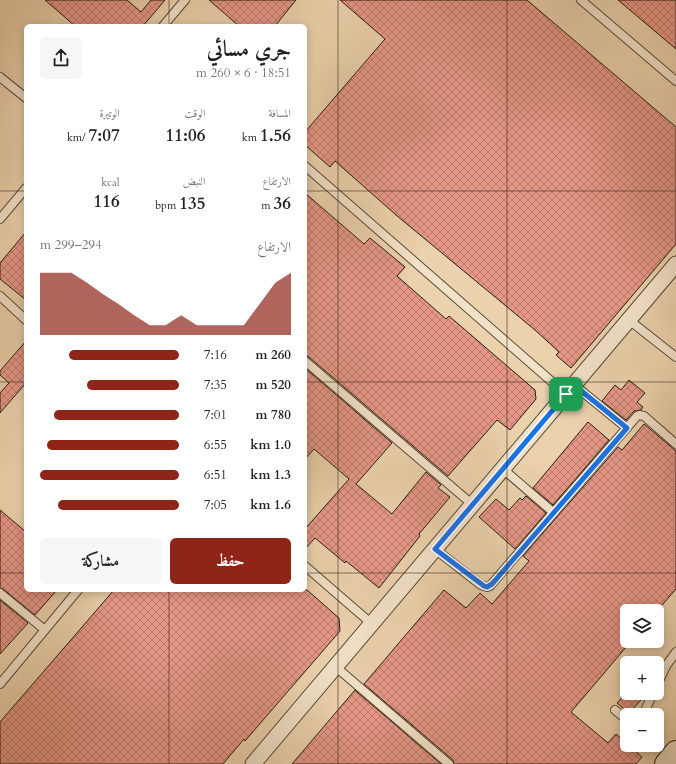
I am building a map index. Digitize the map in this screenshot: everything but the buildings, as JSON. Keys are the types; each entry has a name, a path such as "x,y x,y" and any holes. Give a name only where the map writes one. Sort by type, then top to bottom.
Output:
{"main road":[{"path":"666,764 676,752"}],"street":[{"path":"258,763 372,624 676,264"}],"lane":[{"path":"165,24 185,0"},
{"path":"586,2 676,81"},
{"path":"0,77 24,96"},
{"path":"307,168 570,390 627,428"},
{"path":"0,219 24,190"},
{"path":"0,296 24,318"},
{"path":"629,320 676,357"},
{"path":"307,363 473,505"},
{"path":"435,549 481,585 487,587 490,586 637,416 642,415 676,444"},
{"path":"503,469 554,513"},
{"path":"307,568 372,624"},
{"path":"0,684 76,592"},
{"path":"0,593 45,630"},
{"path":"664,670 676,652"},
{"path":"336,667 449,764"},
{"path":"615,710 620,714"}],"route":[{"path":"574,385 627,428 492,584 487,587 481,585 435,549 566,394 574,385"}]}
